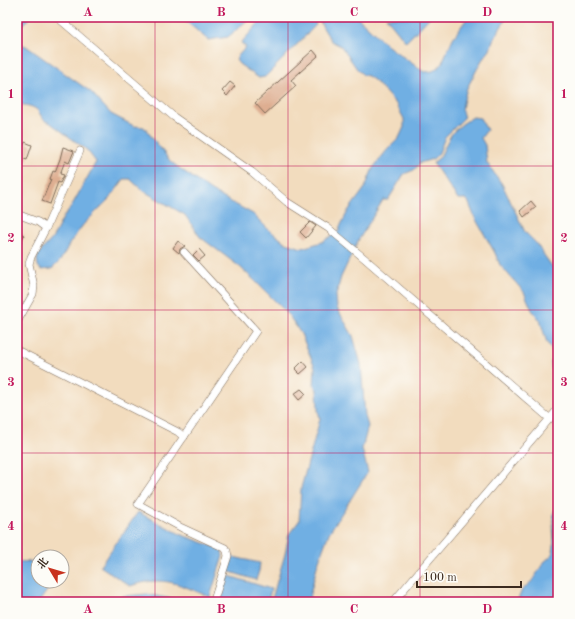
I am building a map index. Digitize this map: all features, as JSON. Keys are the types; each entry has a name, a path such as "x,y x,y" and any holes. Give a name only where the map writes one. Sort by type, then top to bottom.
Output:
{"street":[{"path":"57,17 174,117 252,172 287,202 328,228 549,418"},
{"path":"17,322 32,294 34,286 29,264 31,257 46,228 80,151"},
{"path":"17,214 38,222 46,228"},
{"path":"184,252 256,331 138,504 188,531 225,548 228,556 214,600 217,602"},
{"path":"17,350 178,432 184,437"},
{"path":"393,602 558,409"}],"water":[{"path":"17,17 30,17 17,29"},
{"path":"181,17 251,17 228,37 208,40"},
{"path":"264,17 314,17 316,25 265,77 259,78 239,64 236,60 246,47 241,43"},
{"path":"319,17 357,17 388,46 424,72 433,71 441,65 453,38 468,17 507,17 493,40 490,50 482,60 467,88 462,111 464,118 445,137 439,153 433,159 420,163 414,170 404,174 388,200 383,200 358,241 341,277 336,295 337,308 353,336 361,364 365,416 368,426 362,449 368,472 329,533 317,566 310,595 311,602 271,602 285,554 289,534 299,521 301,488 320,419 317,390 314,385 315,367 301,334 288,314 240,267 200,237 185,215 142,190 130,179 124,179 110,198 83,225 70,243 60,261 52,269 41,270 38,266 37,260 39,253 52,239 96,162 87,150 49,122 45,121 36,109 17,104 17,43 26,46 91,92 111,114 134,126 144,127 171,162 211,191 253,214 268,229 286,243 302,248 322,242 339,231 348,211 365,188 373,168 387,150 399,138 404,127 404,119 396,104 375,81 368,76 363,75 357,69 341,46 331,41 321,24"},
{"path":"386,17 430,17 406,42"},
{"path":"473,117 480,118 487,130 481,138 485,145 487,163 502,184 525,232 535,242 558,275 558,370 552,369 551,362 555,359 551,348 547,343 540,320 532,310 524,292 500,265 495,253 475,218 468,201 466,199 458,199 433,163 440,157 453,132"},
{"path":"558,505 558,602 517,602 522,590 532,581 544,562 553,552 554,512"},
{"path":"138,512 182,535 218,548 222,552 223,556 210,597 171,582 153,581 130,586 100,566"},
{"path":"233,557 260,563 256,580 227,571"},
{"path":"30,561 30,589 48,589 39,602 17,602 17,562"},
{"path":"226,575 271,589 268,602 223,601 221,592"},
{"path":"147,594 181,602 115,602 123,596"}],"building":[{"path":"313,50 318,56 291,80 296,86 265,114 255,103"},
{"path":"230,82 235,86 227,96 222,91"},
{"path":"25,142 32,145 27,160 19,157"},
{"path":"63,147 74,151 69,163 65,161 60,174 64,175 60,183 58,182 50,204 42,201 53,171 55,172"},
{"path":"531,201 536,207 524,217 520,211"},
{"path":"310,222 316,226 306,238 300,232"},
{"path":"17,232 24,235 17,252"},
{"path":"178,241 185,246 180,249 179,253 173,248"},
{"path":"199,249 205,256 199,261 193,255"},
{"path":"303,361 308,367 300,374 295,369"},
{"path":"301,389 306,394 299,400 294,394"}]}
